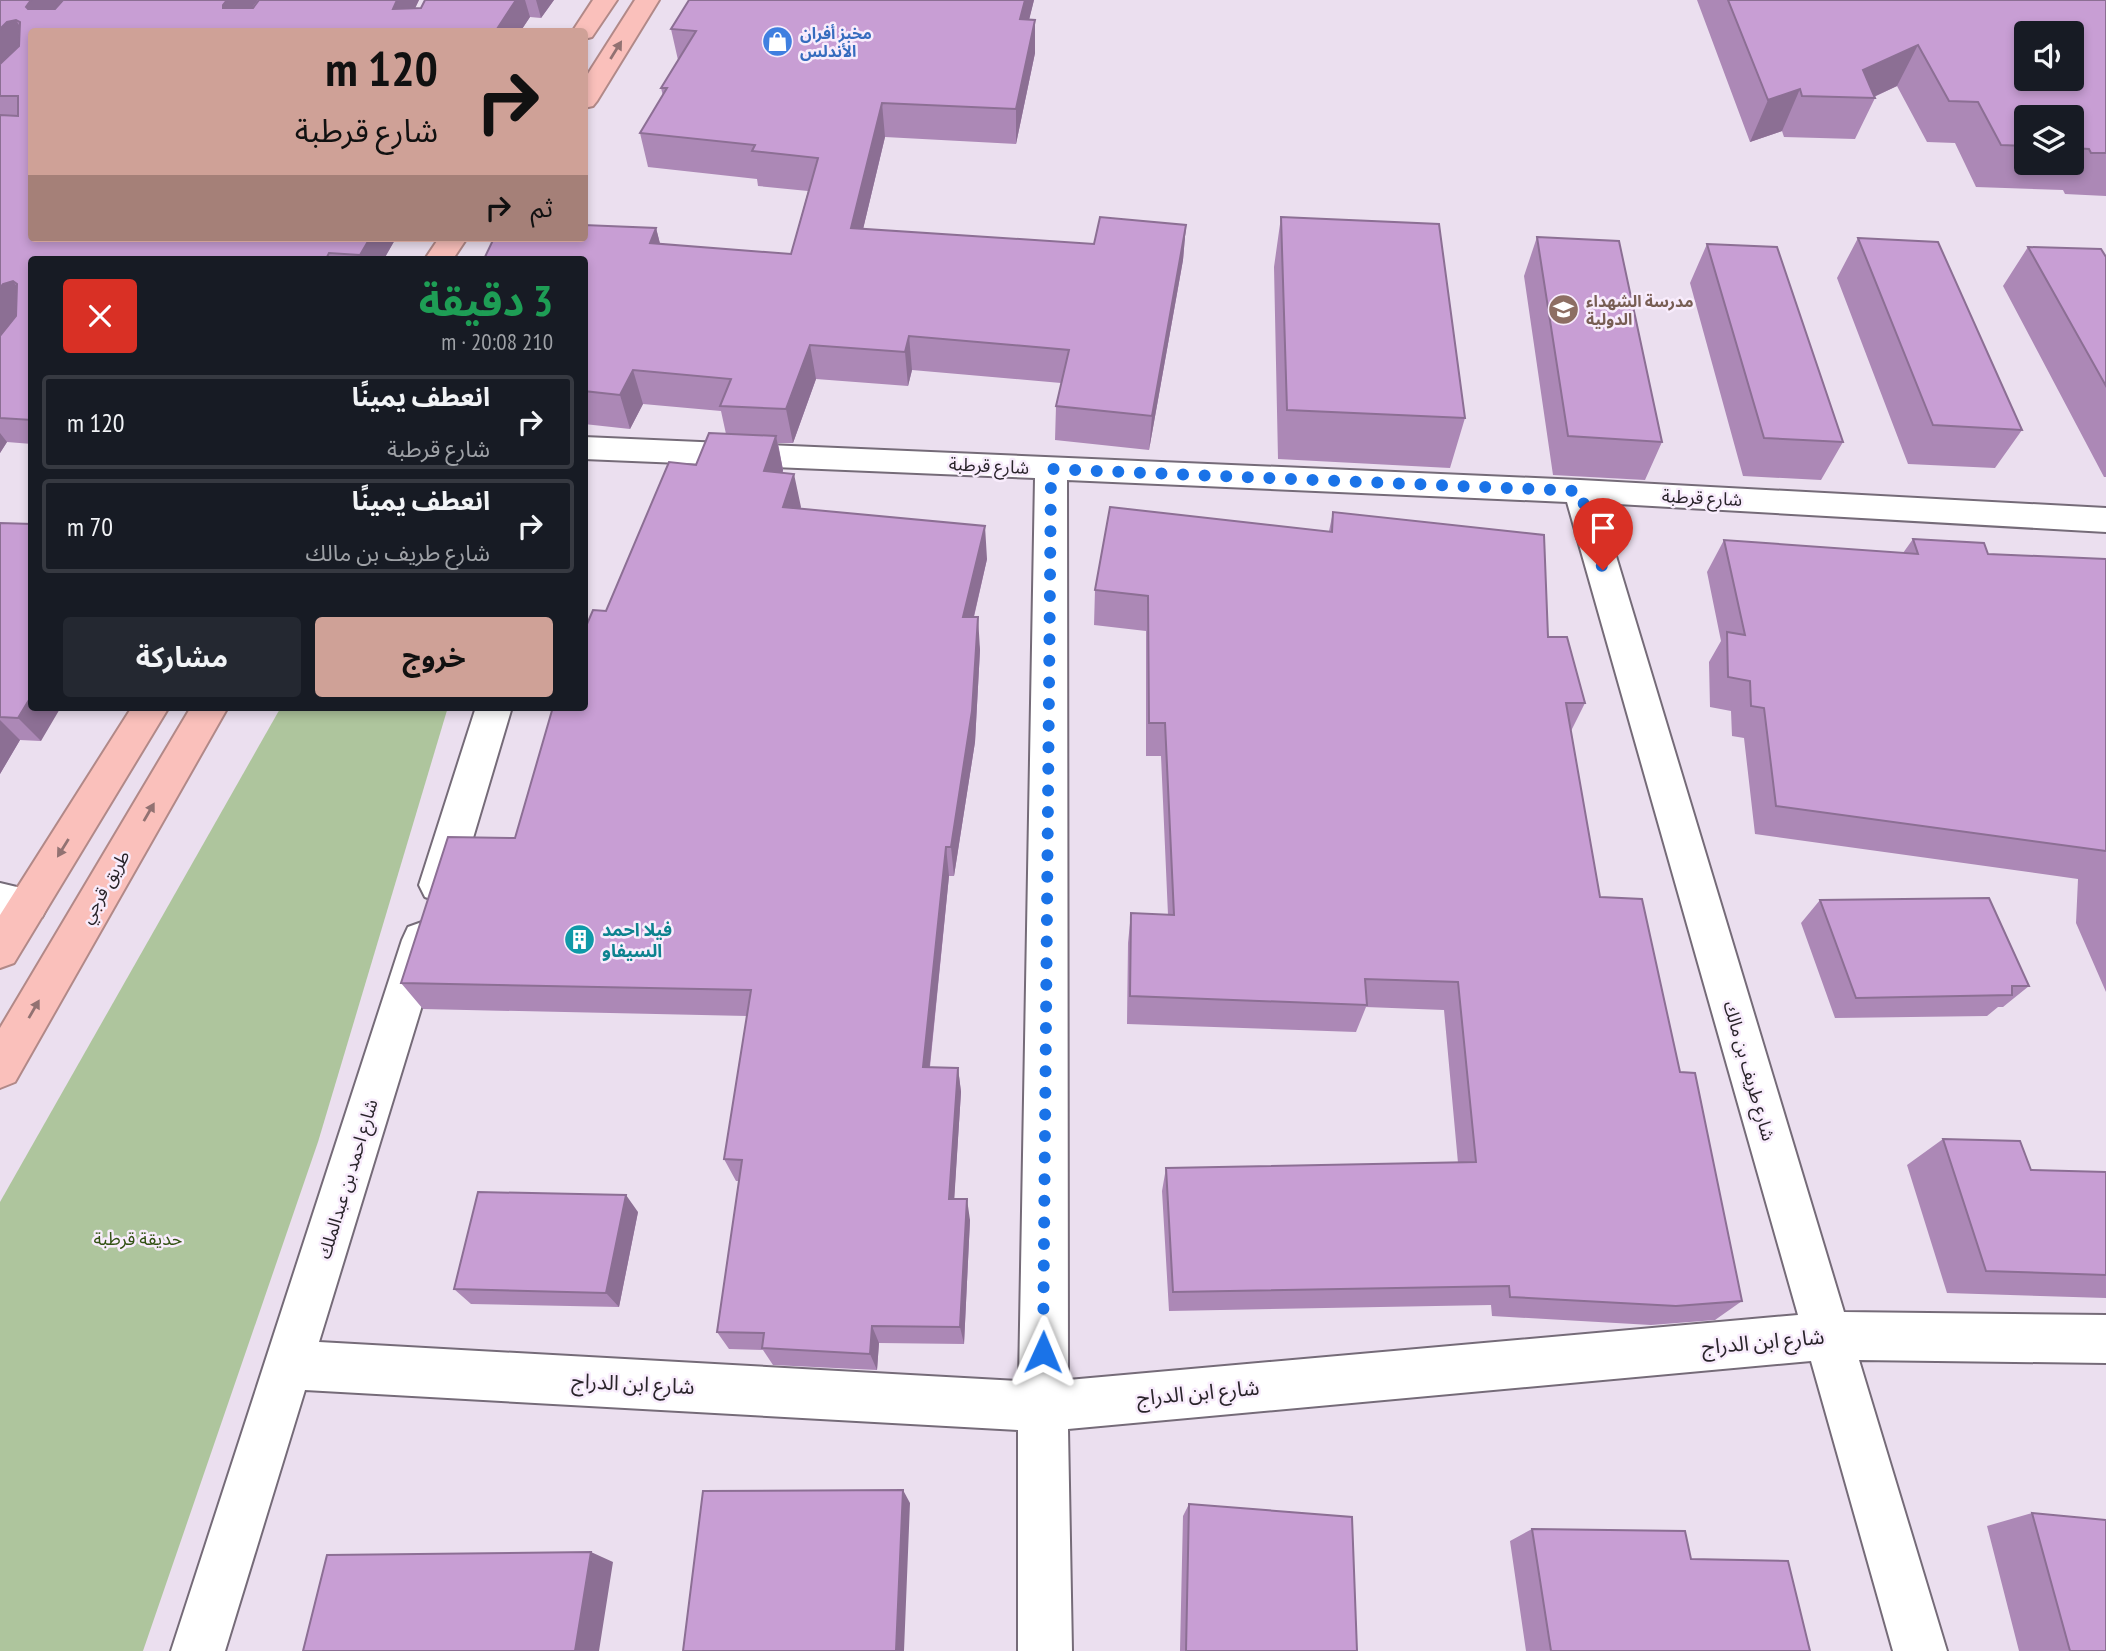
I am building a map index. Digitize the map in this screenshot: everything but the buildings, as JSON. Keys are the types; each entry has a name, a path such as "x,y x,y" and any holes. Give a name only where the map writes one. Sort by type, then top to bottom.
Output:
{"highway":[{"path":"587,28 606,0"},
{"path":"588,95 647,0"},
{"path":"0,950 14,902 147,711"},
{"name":"طريق قرجي","path":"0,1068 208,711"}],"street":[{"name":"شارع قرطبة","path":"588,447 1580,491 2105,523"},
{"path":"1045,1651 1043,1407 1051,469"},
{"name":"شارع طريف بن مالك","path":"1580,491 1920,1651"},
{"name":"شارع احمد بن عبدالملك","path":"198,1651 290,1365 493,711"},
{"name":"شارع ابن الدراج","path":"290,1365 1043,1407 1826,1336 2106,1339"}],"green space":[{"name":"حديقة قرطبة","path":"279,711 447,711 318,1142 143,1651 0,1651 0,1202"}],"place":[{"name":"مخبز أفران الأندلس","path":"777,42"},
{"name":"مدرسة الشهداء الدولية","path":"1563,310"},
{"name":"فيلا احمد السيفاو","path":"579,940"}],"route":[{"path":"1043,1352 1051,469 1580,491 1603,570"}]}
